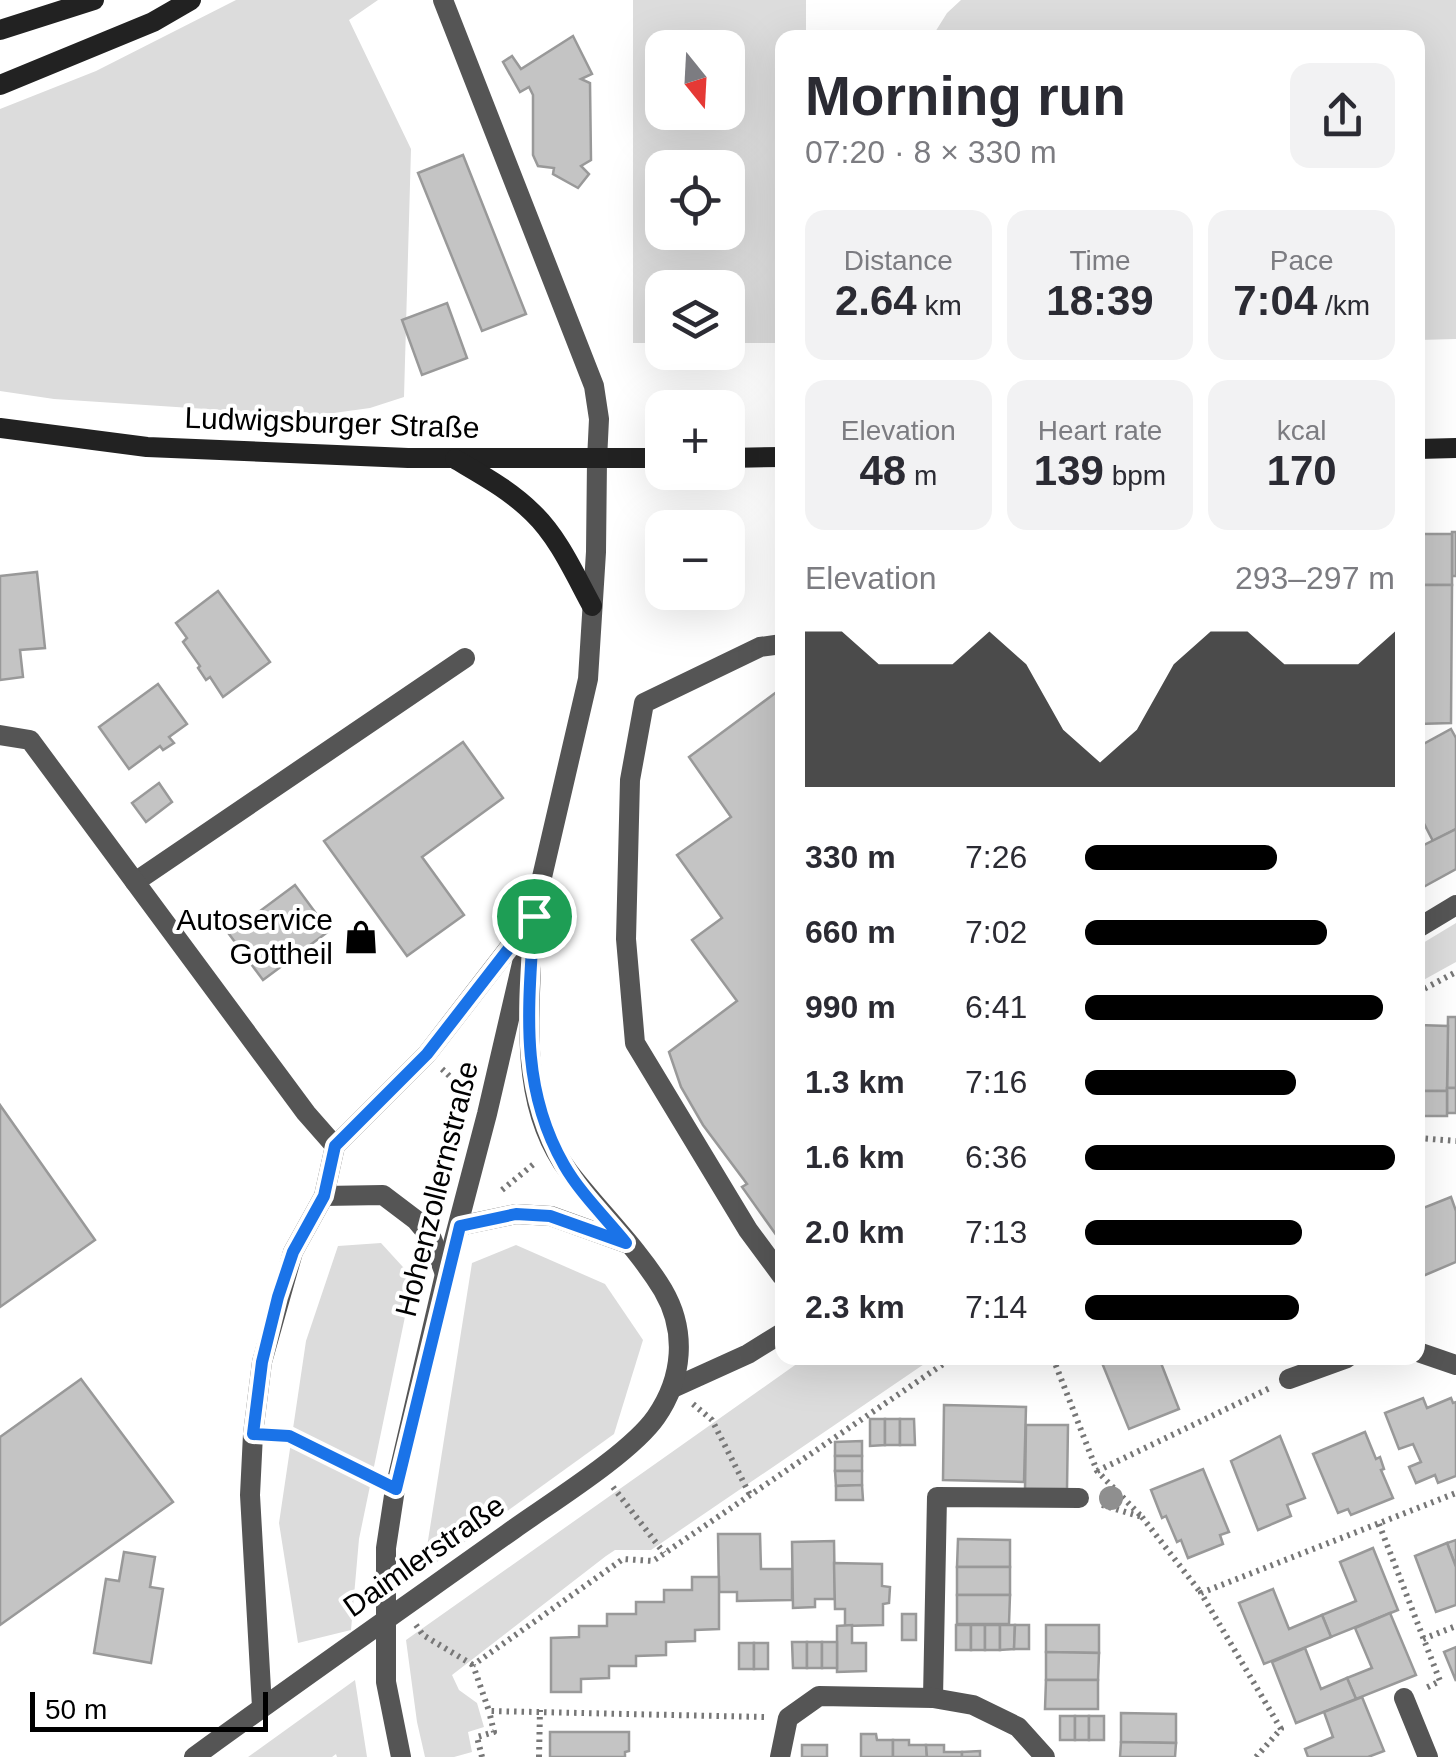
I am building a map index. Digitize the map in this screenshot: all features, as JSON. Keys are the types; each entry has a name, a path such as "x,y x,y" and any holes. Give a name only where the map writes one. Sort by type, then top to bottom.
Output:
{"street":[{"path":"0,30 94,0"},
{"path":"0,84 154,22 191,0"},
{"name":"Hohenzollernstraße","path":"401,1756 386,1682 386,1548 398,1480 488,1114 588,679 599,420 594,386 443,0"},
{"name":"Ludwigsburger Straße","path":"0,428 147,447 453,458 645,459"},
{"path":"1425,448 1456,448"},
{"path":"745,458 775,457"},
{"path":"453,458 501,486 535,514 592,606"},
{"path":"775,645 760,646 644,703 630,780 626,938 635,1042 748,1230 775,1267"},
{"path":"135,882 465,658"},
{"path":"0,735 30,740 306,1113 335,1146"},
{"path":"1425,924 1456,905"},
{"path":"262,1707 250,1495 253,1434 262,1362 293,1252 324,1196 335,1146 427,1054 534,916"},
{"name":"Daimlerstraße","path":"194,1757 597,1469 654,1420 673,1388 680,1351 678,1322 662,1289 565,1167 538,1111 528,1040 534,916"},
{"path":"324,1196 384,1195 416,1220 432,1239 446,1274"},
{"path":"460,1226 516,1214 550,1216 626,1243"},
{"path":"673,1388 775,1337"},
{"path":"1425,1354 1456,1364"},
{"path":"1289,1379 1328,1365"},
{"path":"933,1698 937,1498 1079,1498"},
{"path":"780,1757 788,1718 820,1696 933,1698 973,1704 1018,1727 1045,1757"},
{"path":"1404,1698 1428,1757"}],"path":[{"path":"1425,988 1456,972"},
{"path":"427,1054 488,1114"},
{"path":"1425,1139 1456,1141"},
{"path":"473,1665 623,1559 654,1560 942,1365"},
{"path":"1056,1365 1097,1471 1142,1517 1201,1594 1281,1728 1256,1757"},
{"path":"1097,1471 1289,1379"},
{"path":"673,1388 712,1420 750,1495"},
{"path":"253,1434 289,1436 398,1480"},
{"path":"597,1469 664,1553"},
{"path":"1201,1594 1456,1493"},
{"path":"1079,1498 1142,1517"},
{"path":"1378,1524 1440,1681 1404,1698"},
{"path":"403,1608 423,1635 473,1665 494,1732 477,1737 482,1757"},
{"path":"1423,1639 1456,1626"},
{"path":"538,1757 540,1710"},
{"path":"489,1711 788,1718"}],"shaded area":[{"path":"236,0 378,0 349,20 411,149 404,397 370,408 312,416 54,399 0,391 0,109 96,71"},
{"path":"633,0 806,0 806,30 775,30 775,343 745,343 745,270 645,270 645,343 633,343"},
{"path":"961,0 1456,0 1456,339 1425,340 1425,30 936,30"},
{"path":"1456,923 1456,962 1425,979 1425,942"},
{"path":"381,1243 413,1278 359,1539 351,1630 298,1643 279,1523 306,1341 338,1246"},
{"path":"516,1245 605,1284 643,1340 614,1434 423,1572 472,1263"},
{"path":"795,1365 923,1365 651,1550 615,1550 452,1675 459,1690 477,1703 484,1727 468,1732 472,1752 454,1757 425,1757 406,1640"},
{"path":"355,1680 367,1757 248,1757"}],"building":[{"path":"573,36 592,74 581,79 590,83 591,160 581,166 589,174 578,188 553,174 554,168 538,166 533,155 533,95 529,87 520,92 503,62 512,56 521,69"},
{"path":"463,155 526,314 482,331 418,173"},
{"path":"447,303 467,358 422,375 402,320"},
{"path":"1452,532 1456,532 1456,576 1452,576"},
{"path":"1425,534 1452,534 1452,585 1425,585"},
{"path":"37,572 45,648 20,650 23,677 0,680 0,576"},
{"path":"1425,585 1452,585 1451,723 1425,724"},
{"path":"218,591 270,662 223,697 210,677 206,680 198,668 183,642 187,638 176,623"},
{"path":"158,684 187,724 169,737 174,743 163,750 160,746 129,769 99,727"},
{"path":"775,693 775,1233 742,1187 747,1184 703,1125 681,1087 669,1052 737,1001 692,940 722,918 677,855 731,817 689,757"},
{"path":"1451,729 1456,738 1456,829 1433,841 1425,826 1425,743"},
{"path":"463,742 503,798 422,857 464,915 407,956 324,841"},
{"path":"159,783 172,802 146,822 132,803"},
{"path":"1456,829 1456,869 1425,886 1425,844"},
{"path":"295,885 329,931 263,980 229,934"},
{"path":"1448,1017 1456,1017 1456,1088 1447,1088"},
{"path":"1425,1025 1448,1026 1447,1091 1425,1091"},
{"path":"1447,1088 1456,1088 1456,1113 1447,1113"},
{"path":"1425,1091 1447,1091 1447,1116 1425,1116"},
{"path":"0,1105 95,1240 0,1307"},
{"path":"1451,1197 1456,1211 1456,1262 1425,1275 1425,1207"},
{"path":"1103,1365 1162,1365 1179,1409 1129,1429"},
{"path":"81,1379 173,1502 0,1625 0,1437"},
{"path":"1423,1398 1427,1408 1451,1398 1456,1402 1456,1476 1438,1483 1435,1475 1416,1483 1409,1467 1421,1462 1413,1444 1399,1449 1385,1413"},
{"path":"944,1405 1026,1407 1024,1482 943,1480"},
{"path":"870,1419 885,1419 885,1445 870,1446"},
{"path":"885,1419 900,1419 900,1445 885,1445"},
{"path":"900,1419 914,1419 915,1445 900,1445"},
{"path":"1026,1425 1068,1425 1067,1489 1025,1489"},
{"path":"1365,1432 1376,1459 1380,1457 1393,1498 1351,1515 1348,1509 1338,1513 1313,1454"},
{"path":"1280,1436 1305,1498 1287,1505 1291,1516 1258,1530 1231,1461"},
{"path":"862,1441 862,1456 835,1456 835,1442"},
{"path":"835,1456 862,1456 862,1471 835,1471"},
{"path":"1203,1469 1229,1532 1220,1535 1223,1544 1188,1558 1166,1516 1162,1518 1151,1490"},
{"path":"835,1471 862,1471 862,1485 836,1486"},
{"path":"862,1485 863,1500 836,1500 836,1486"},
{"path":"718,1534 760,1534 761,1569 792,1569 792,1600 737,1601 737,1592 719,1592"},
{"path":"958,1539 1010,1540 1010,1567 957,1567"},
{"path":"1456,1540 1456,1567 1447,1543"},
{"path":"834,1541 835,1599 815,1599 815,1607 793,1608 792,1542"},
{"path":"1447,1543 1456,1567 1456,1605 1436,1612 1415,1556"},
{"path":"1373,1548 1398,1610 1331,1637 1322,1615 1356,1601 1340,1562"},
{"path":"124,1552 155,1557 150,1587 163,1589 151,1663 94,1653 106,1579 119,1581"},
{"path":"834,1563 882,1564 882,1586 890,1587 889,1603 883,1604 883,1625 845,1626 845,1609 835,1609"},
{"path":"957,1567 1010,1567 1010,1595 957,1595"},
{"path":"692,1577 719,1577 719,1629 695,1630 695,1641 666,1642 666,1655 636,1656 636,1666 609,1666 609,1678 581,1679 581,1692 551,1692 551,1638 579,1637 579,1626 607,1626 607,1614 636,1614 636,1602 664,1602 664,1590 692,1590"},
{"path":"1273,1589 1289,1629 1322,1615 1331,1637 1264,1664 1239,1603"},
{"path":"957,1595 1010,1595 1009,1624 957,1624"},
{"path":"1390,1613 1416,1675 1356,1699 1347,1678 1372,1668 1355,1628"},
{"path":"902,1614 916,1614 916,1640 902,1640"},
{"path":"852,1625 852,1643 866,1643 866,1671 837,1672 837,1626"},
{"path":"956,1625 971,1625 971,1650 956,1650"},
{"path":"971,1625 985,1625 985,1650 971,1650"},
{"path":"985,1625 1000,1625 1000,1650 985,1650"},
{"path":"1000,1625 1015,1625 1014,1649 1000,1650"},
{"path":"1015,1625 1029,1625 1029,1649 1014,1649"},
{"path":"1046,1625 1099,1625 1099,1653 1046,1652"},
{"path":"792,1642 807,1642 807,1668 793,1668"},
{"path":"807,1642 822,1642 822,1668 807,1668"},
{"path":"822,1642 837,1642 837,1668 822,1668"},
{"path":"739,1643 754,1643 754,1669 739,1669"},
{"path":"754,1643 768,1643 768,1669 754,1669"},
{"path":"1456,1647 1456,1681 1444,1652"},
{"path":"1305,1648 1321,1689 1347,1678 1356,1699 1296,1723 1272,1662"},
{"path":"1046,1652 1099,1653 1098,1680 1046,1680"},
{"path":"1046,1680 1098,1680 1098,1709 1045,1709"},
{"path":"1362,1697 1384,1751 1368,1757 1308,1757 1305,1749 1333,1737 1324,1712"},
{"path":"1121,1713 1176,1714 1176,1743 1121,1742"},
{"path":"1060,1716 1075,1716 1075,1740 1060,1740"},
{"path":"1075,1716 1089,1716 1089,1740 1075,1740"},
{"path":"1089,1716 1104,1716 1104,1740 1089,1740"},
{"path":"550,1732 629,1732 629,1751 625,1757 550,1757"},
{"path":"861,1734 893,1740 893,1757 861,1757"},
{"path":"893,1740 926,1745 927,1757 893,1757"},
{"path":"1121,1742 1176,1743 1175,1757 1120,1757"},
{"path":"802,1745 827,1745 827,1757 802,1757"},
{"path":"926,1745 944,1745 944,1752 962,1752 962,1757 927,1757"},
{"path":"980,1751 980,1757 962,1757 962,1752"}],"place":[{"name":"Autoservice Gottheil","path":"361,937"}],"route":[{"path":"534,916 528,1040 538,1111 565,1167 626,1243 550,1216 516,1214 460,1226 396,1489 289,1436 253,1434 262,1362 293,1252 324,1196 335,1146 427,1054 534,916"}]}
